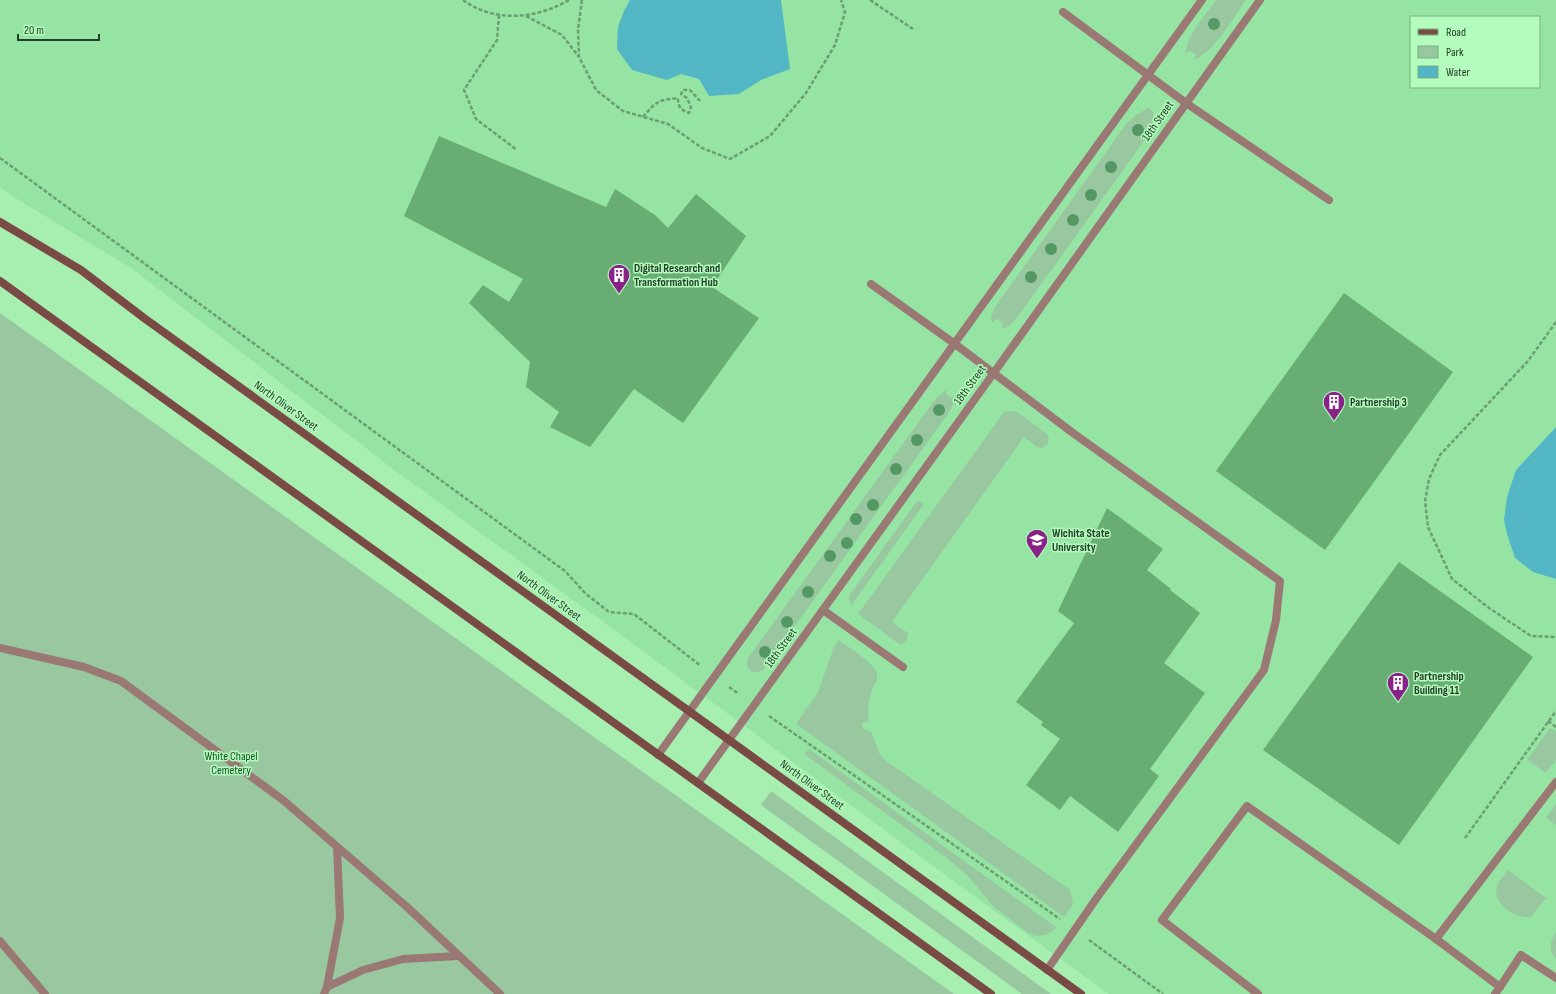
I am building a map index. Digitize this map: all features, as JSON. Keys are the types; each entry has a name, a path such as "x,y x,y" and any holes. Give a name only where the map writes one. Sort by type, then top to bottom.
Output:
{"main road":[{"name":"North Oliver Street","path":"0,222 81,270 157,328 1081,994"},
{"path":"0,281 991,994"}],"street":[{"path":"658,755 1202,0"},
{"name":"18th Street","path":"698,783 1260,0"},
{"path":"1063,12 1186,103 1329,200"},
{"path":"871,284 955,344 1073,433 1280,581 1276,620 1264,670 1047,970"},
{"path":"823,610 903,668"},
{"path":"0,648 84,667 121,681 283,800 407,907 500,994"},
{"path":"1436,939 1556,782"},
{"path":"1258,994 1162,920 1246,806 1436,939 1500,987"},
{"path":"325,991 340,918 337,847"},
{"path":"0,941 45,994"},
{"path":"1495,994 1521,955 1556,978"},
{"path":"325,991 363,970 403,958 459,956"}],"path":[{"path":"463,0 472,6 499,15 526,16 542,13 569,0"},
{"path":"579,57 578,28 582,0"},
{"path":"526,16 562,34 579,57 596,90 622,111 668,124 702,148 730,159 770,136 806,93 835,45 845,12 841,0"},
{"path":"870,0 913,29"},
{"path":"499,15 497,40 464,90 476,119 516,150"},
{"path":"643,117 652,105 662,99 678,98 678,105 682,110 689,113 691,107 687,98 681,94 683,90 690,90 700,100"},
{"path":"0,158 565,571 586,594 609,612 634,614 754,705 1075,930 1163,994"},
{"path":"1556,322 1528,361 1440,455 1429,479 1425,501 1428,527 1452,579 1488,608 1531,636 1556,637"},
{"path":"1465,838 1556,711"},
{"path":"1548,721 1556,727"}],"shaded area":[{"name":"Wichita State University","path":"0,0 1556,0 1556,994 1109,994 397,472 131,268 17,199 0,187"}],"green space":[{"path":"1216,0 1246,0 1216,42 1202,56 1194,60 1196,55 1190,51 1185,54 1189,39"},
{"path":"1148,108 1153,111 1154,117 1149,134 1019,315 1013,322 1001,329 1003,323 997,319 992,322 991,317 995,307 1126,124 1136,115"},
{"name":"White Chapel Cemetery","path":"0,313 954,994 0,994"},
{"path":"947,389 946,394 951,398 956,395 950,411 763,670 759,672 752,672 747,666 748,658 936,398"},
{"path":"1004,412 1017,412 1047,434 1049,439 1048,444 1042,448 1037,447 1024,437 892,622 908,633 905,642 903,644 899,644 858,614"},
{"path":"917,501 924,504 851,606 849,596"},
{"path":"839,640 869,662 877,673 877,679 873,686 869,704 869,721 862,723 863,729 871,731 879,753 885,760 1070,890 1073,905 1064,917 796,724 818,692 834,647"},
{"path":"1550,728 1556,732 1556,760 1546,773 1527,760"},
{"path":"809,749 1057,928 1046,935 1036,936 1028,933 993,906 968,876 943,855 804,754"},
{"path":"771,791 1051,994 1022,994 761,805"},
{"path":"1556,804 1556,825 1546,818"},
{"path":"1508,870 1546,898 1531,917 1519,916 1512,913 1501,904 1498,899 1496,893 1497,886"},
{"path":"1556,932 1556,960 1552,953 1551,943"}],"water":[{"path":"630,0 781,0 790,69 761,80 739,94 709,96 699,79 681,74 667,80 632,70 617,49 618,27"},
{"path":"1556,427 1556,579 1533,572 1515,558 1504,520 1507,497 1516,470"}],"building":[{"name":"Digital Research and Transformation Hub","path":"439,136 606,207 615,189 655,215 668,228 696,194 746,236 712,287 759,318 683,423 634,389 590,447 550,427 559,412 526,387 530,362 469,303 483,285 509,302 523,279 404,216"},
{"name":"Partnership 3","path":"1344,293 1453,372 1325,550 1216,471"},
{"path":"1107,508 1163,549 1147,570 1200,613 1164,663 1205,693 1150,769 1159,776 1118,832 1070,796 1060,810 1026,785 1060,739 1041,725 1043,722 1016,702 1074,623 1058,611"},
{"name":"Partnership Building 11","path":"1399,562 1533,657 1399,845 1263,750"}],"place":[{"name":"Digital Research and Transformation Hub","path":"619,294"},
{"name":"Partnership 3","path":"1334,422"},
{"name":"Wichita State University","path":"1037,560"},
{"name":"Partnership Building 11","path":"1398,702"}]}
